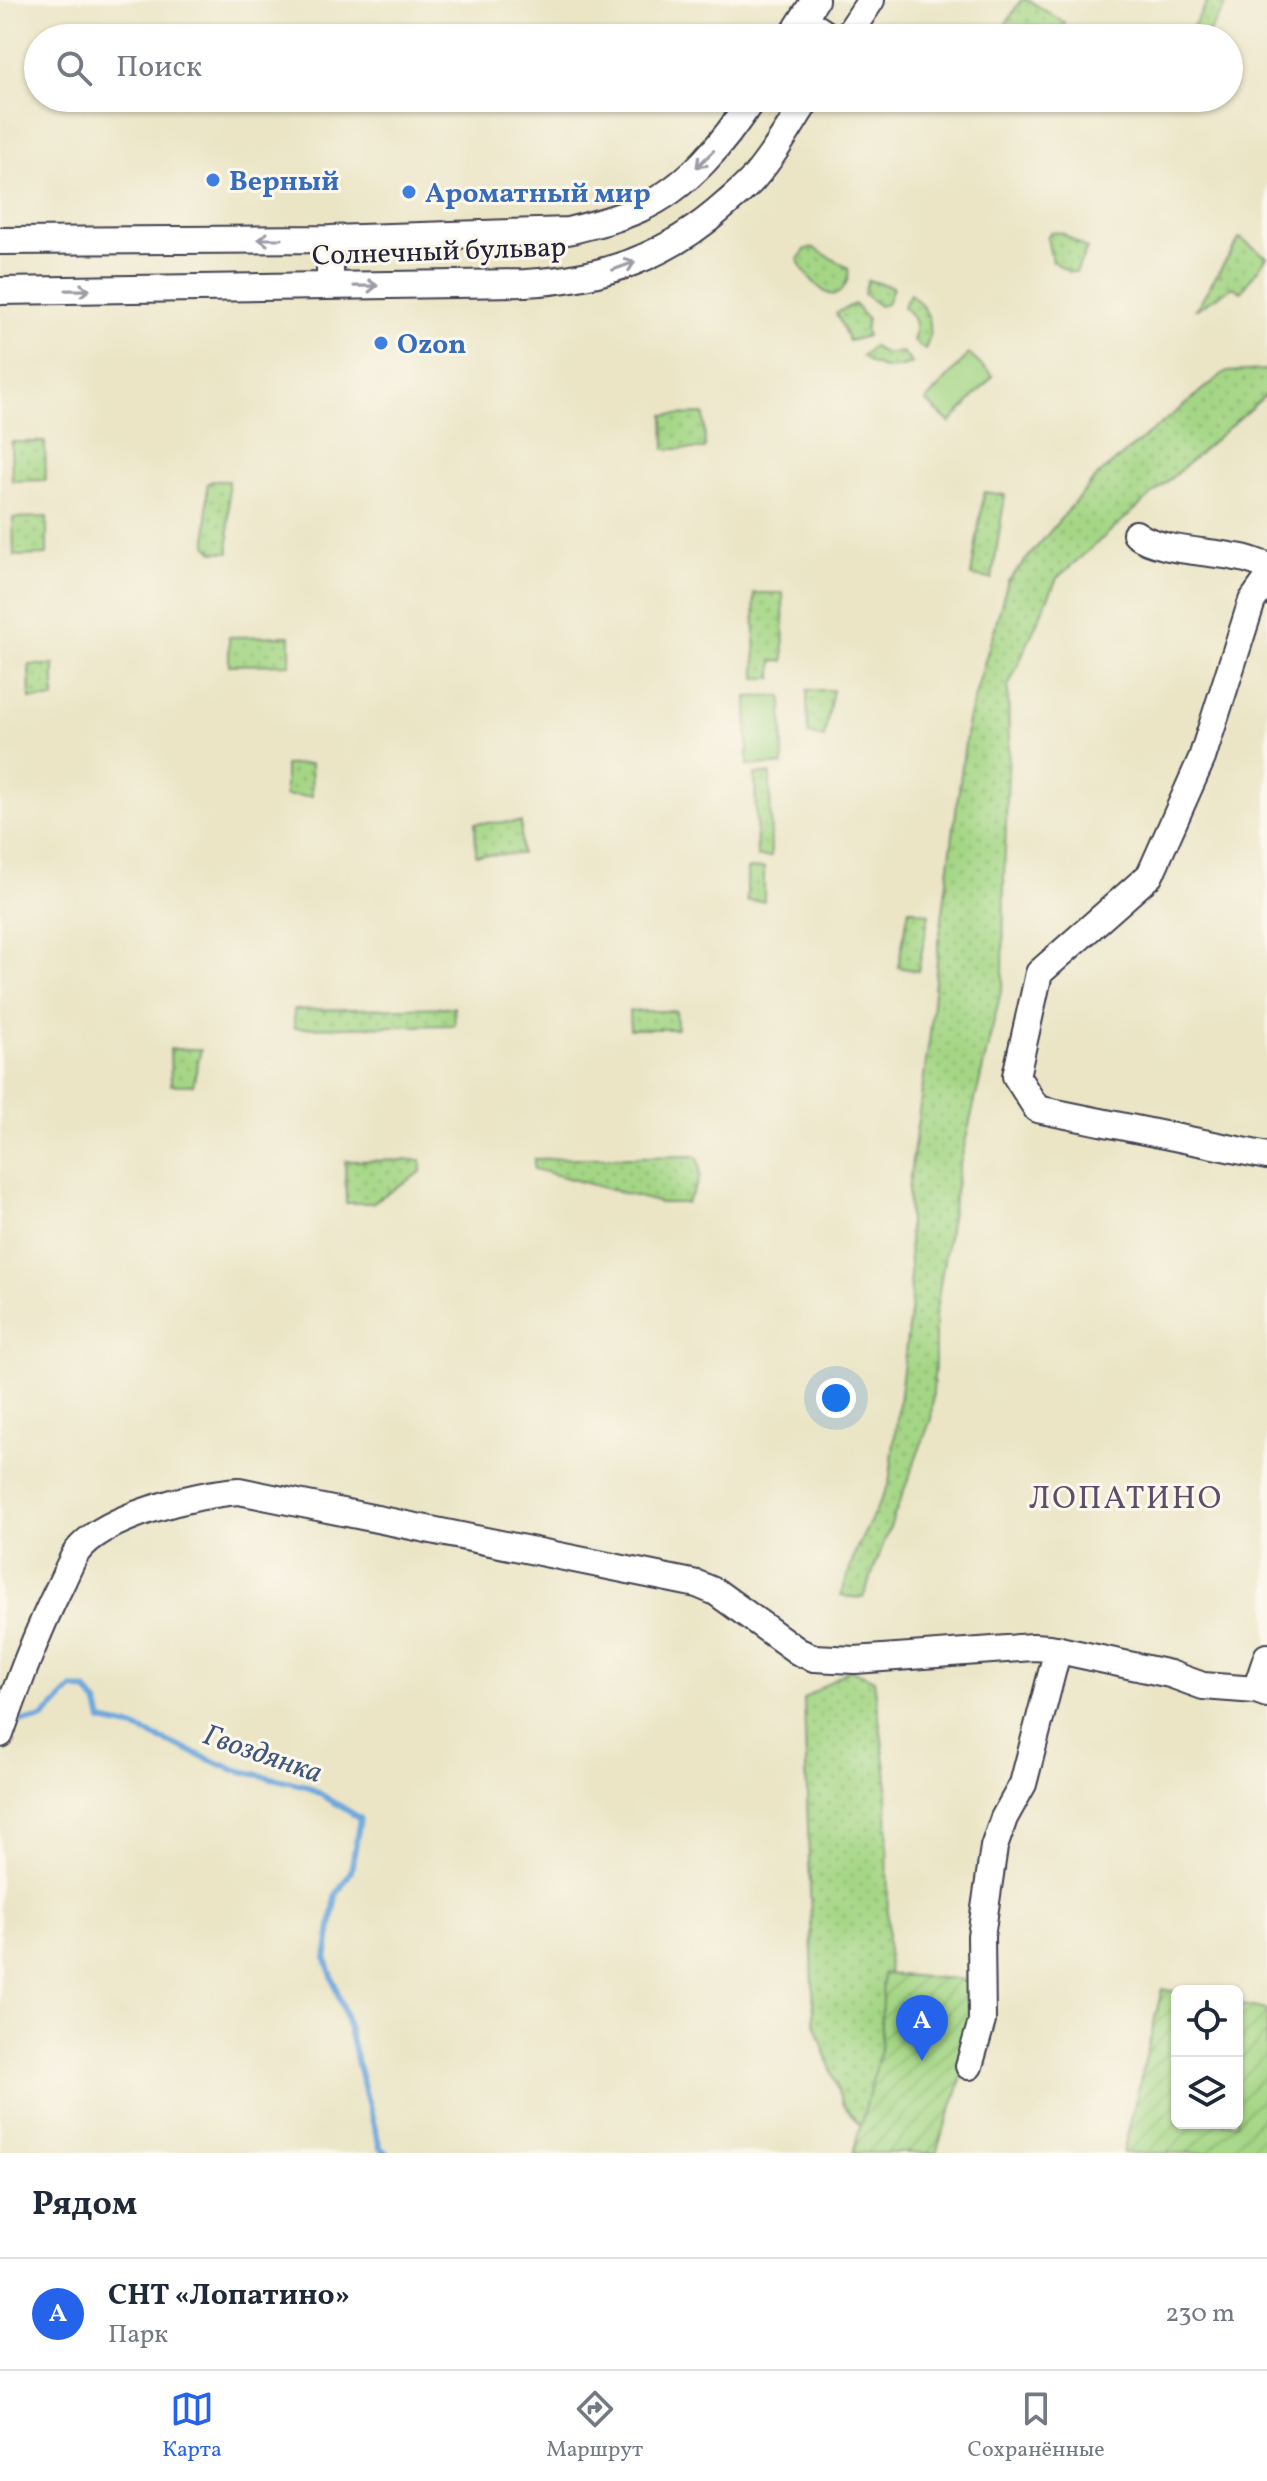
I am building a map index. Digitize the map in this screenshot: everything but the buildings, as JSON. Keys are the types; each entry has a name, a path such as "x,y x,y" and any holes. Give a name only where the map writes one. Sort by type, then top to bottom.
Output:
{"street":[{"path":"855,24 871,0"},
{"name":"Солнечный бульвар","path":"0,241 330,239 568,231 642,208 676,186 709,157 744,112"},
{"name":"Солнечный бульвар","path":"0,291 565,281 619,269 657,253 707,221 753,180 799,112"},
{"path":"330,239 330,286"},
{"path":"1136,534 1145,541 1159,545 1241,557 1267,566"},
{"path":"1267,580 1252,601 1202,758 1150,875 1039,973 1016,1076 1037,1109 1267,1156"},
{"path":"0,1734 50,1606 77,1552 96,1535 144,1512 239,1491 697,1584 716,1592 799,1652 814,1658 855,1660 1033,1647 1058,1649 1170,1674 1203,1686 1261,1692 1267,1657"},
{"path":"969,2066 982,2021 981,1936 994,1847 1004,1818 1023,1784 1058,1649"}],"green space":[{"path":"1021,0 1028,0 1065,23 1064,24 1006,24"},
{"path":"1209,0 1218,0 1226,5 1214,24 1194,24"},
{"path":"1050,232 1062,233 1087,249 1076,272 1069,272 1052,261 1047,238"},
{"path":"1240,238 1267,257 1241,292 1233,287 1195,310"},
{"path":"814,248 848,268 846,283 837,294 823,291 799,263 798,259 806,249"},
{"path":"868,280 893,287 887,304 879,306 864,294"},
{"path":"910,294 923,306 929,319 930,333 925,350 913,341 914,322 903,307"},
{"path":"854,304 867,319 867,336 849,341 836,313"},
{"path":"873,346 887,353 902,352 912,363 893,368 880,367 862,356"},
{"path":"969,354 993,376 950,423 926,401"},
{"path":"1267,370 1267,394 1057,578 1008,687 1003,983 959,1168 935,1316 931,1419 863,1598 841,1596 856,1550 889,1484 911,1304 908,1190 968,720 1008,581 1097,476 1225,372"},
{"path":"704,414 705,449 665,449 664,415"},
{"path":"11,442 45,442 46,480 12,481"},
{"path":"228,481 229,552 214,552 207,545 207,488 208,483"},
{"path":"984,492 1005,495 992,579 971,576"},
{"path":"47,517 47,555 14,556 13,518"},
{"path":"754,593 783,593 784,661 773,661 773,678 756,678"},
{"path":"290,636 290,664 229,665 229,637"},
{"path":"29,665 54,665 54,699 30,699"},
{"path":"807,690 833,690 824,738 808,734"},
{"path":"782,696 783,765 748,765 747,697"},
{"path":"311,764 312,796 285,796 285,765"},
{"path":"755,774 770,774 771,857 757,857"},
{"path":"521,822 521,854 476,855 475,823"},
{"path":"764,868 764,901 747,901 747,869"},
{"path":"909,909 929,914 918,971 898,967"},
{"path":"454,1007 455,1025 294,1028 294,1010"},
{"path":"629,1011 676,1011 677,1029 630,1029"},
{"path":"170,1049 201,1049 193,1085 171,1085"},
{"path":"698,1158 699,1176 686,1203 660,1203 534,1169 534,1159"},
{"path":"421,1160 421,1172 372,1203 346,1203 345,1161"},
{"path":"850,1669 874,1680 887,1777 888,1950 894,2126 875,2143 843,2105 814,2020 804,1699"},
{"path":"883,1974 970,1980 976,2002 965,2068 936,2153 853,2153 880,2053"},
{"path":"1162,1989 1171,1991 1171,2129 1243,2129 1243,2005 1267,2010 1267,2153 1123,2153"}],"waterway":[{"name":"Гвоздянка","path":"23,1721 42,1719 73,1688 86,1690 98,1705 102,1721 135,1728 232,1769 307,1786 360,1818 351,1871 336,1895 326,1959 344,2012 380,2148 387,2153"}],"place":[{"name":"Верный","path":"213,180"},
{"name":"Ароматный мир","path":"409,192"},
{"name":"Ozon","path":"381,343"},
{"name":"СНТ «Лопатино»","path":"922,2061"}],"district":[{"name":"ЛОПАТИНО","path":"1126,1497"}]}
